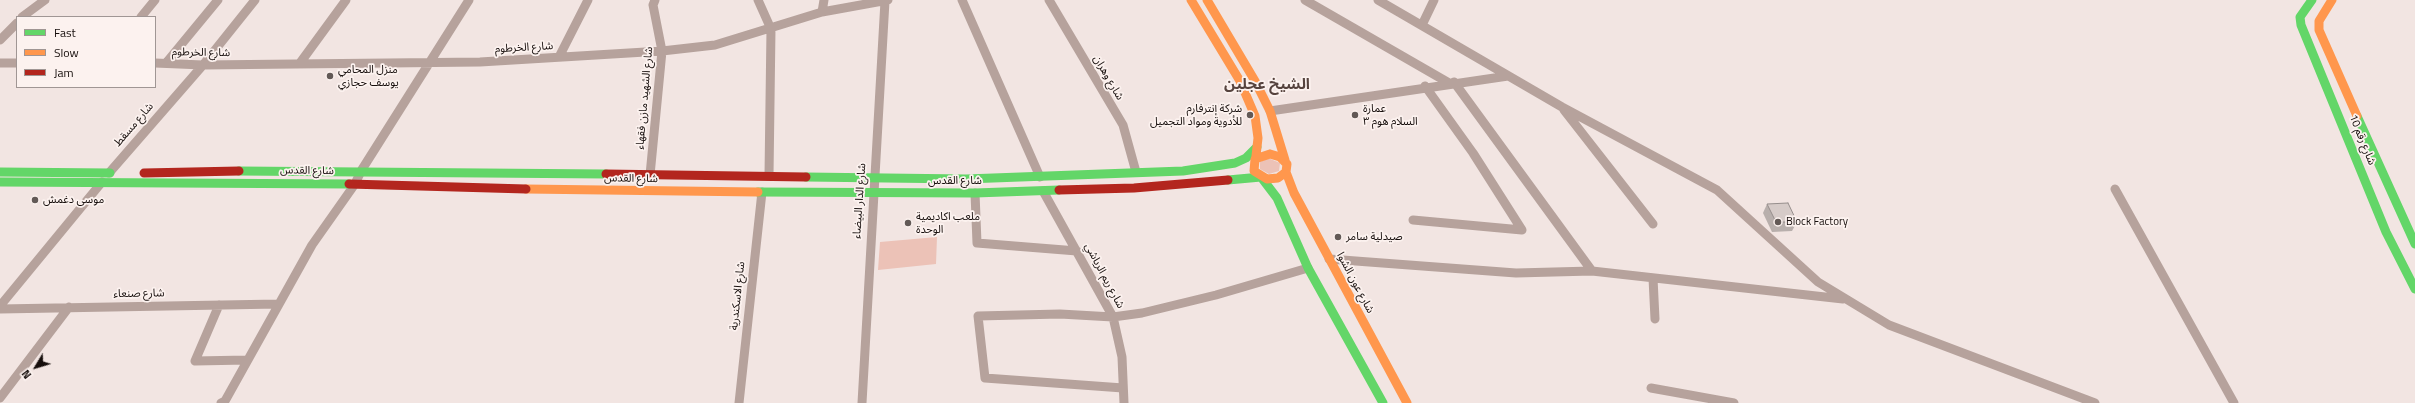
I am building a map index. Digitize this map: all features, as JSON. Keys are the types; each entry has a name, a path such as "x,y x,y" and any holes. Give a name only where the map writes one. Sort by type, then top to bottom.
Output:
{"main road":[{"path":"1191,0 1240,81 1252,109 1256,123 1257,147 1253,163 1254,171 1261,177 1272,192 1308,268 1382,403"},
{"path":"1207,0 1255,81 1270,111 1284,160 1288,168 1286,172 1273,179 1261,177"},
{"name":"شارع رقم 10","path":"2312,0 2300,17 2301,25 2386,232 2415,288"},
{"name":"شارع رقم 10","path":"2332,0 2319,21 2318,30 2415,244"},
{"name":"شارع القدس","path":"1235,163 1246,158 1257,147"},
{"path":"1255,159 1270,154 1284,160"},
{"name":"شارع القدس","path":"0,172 108,173 361,171 874,176 966,179 1183,171 1255,159"},
{"name":"شارع عون الشوا","path":"1286,172 1294,193 1328,259 1407,403"},
{"name":"شارع القدس","path":"0,182 355,184 762,192 975,193 1134,188 1261,177"},
{"path":"1240,178 1257,183 1272,192"}],"street":[{"path":"23,16 45,0"},
{"path":"142,16 156,0"},
{"path":"166,63 218,0"},
{"name":"شارع مسقط","path":"108,173 203,65 255,0"},
{"path":"300,63 346,0"},
{"path":"221,403 225,401 278,304 312,246 355,184 361,171 429,62 470,0"},
{"path":"559,57 588,0"},
{"name":"شارع الشهيد مازن فقهاء","path":"650,175 652,141 662,51 654,5 655,0"},
{"path":"758,0 771,29 769,175"},
{"path":"822,12 824,0"},
{"name":"شارع الخرطوم","path":"156,63 203,65 429,62 662,51 715,45 771,29 822,12 887,0"},
{"name":"شارع الدار البيضاء","path":"862,403 872,193 887,0"},
{"path":"962,0 1040,177"},
{"name":"شارع وهران","path":"1049,0 1122,125 1136,172"},
{"path":"1304,0 1451,82 1592,271"},
{"path":"1378,0 1562,107 1717,190 1818,282 1889,325 2095,403"},
{"path":"1422,25 1434,0"},
{"path":"0,40 16,24"},
{"path":"0,63 16,62"},
{"path":"1270,111 1451,82 1508,76"},
{"path":"1413,220 1522,230 1473,153 1425,86"},
{"path":"1562,107 1653,224"},
{"path":"0,307 102,182"},
{"path":"2115,189 2234,403"},
{"name":"شارع ريم الرياشي","path":"1043,191 1113,317 1122,357 1124,403"},
{"name":"شارع الاسكندرية","path":"739,403 762,192"},
{"path":"975,193 977,243 1077,251"},
{"path":"1328,259 1516,273 1592,271 1847,299"},
{"path":"1123,388 985,378 978,316 1060,314 1113,317 1142,313 1216,295 1308,268"},
{"path":"1653,278 1655,319"},
{"name":"شارع صنعاء","path":"0,307 278,304"},
{"path":"219,305 195,361 247,360"},
{"path":"0,398 69,307"},
{"path":"1651,388 1734,403"}],"shaded area":[{"path":"1268,158 1280,163 1279,171 1269,174 1260,169 1260,162"},
{"path":"937,237 936,264 878,270 880,242"}],"building":[{"path":"1788,203 1797,222 1776,222 1767,204"}],"traffic: fast":[{"path":"2312,0 2300,17 2301,25 2386,232 2415,289"},
{"path":"2357,116 2415,244"},
{"path":"806,177 966,179 1183,171 1235,163 1246,158 1257,147"},
{"path":"239,171 606,174"},
{"path":"0,172 110,173"},
{"path":"1228,180 1261,177 1277,198 1308,268 1383,403"},
{"path":"0,182 349,184"},
{"path":"758,192 975,193 1059,190"}],"traffic: slow":[{"path":"1191,0 1240,81 1255,116 1258,138 1256,156"},
{"path":"1207,0 1255,81 1270,111 1285,160"},
{"path":"2332,0 2319,21 2319,30 2357,116"},
{"path":"1270,154 1280,157 1287,164 1286,172 1278,178 1267,179 1254,171 1255,159 1270,154"},
{"path":"1286,172 1294,193 1407,403"},
{"path":"526,189 758,192"}],"traffic: jam":[{"path":"144,173 239,171"},
{"path":"606,174 806,177"},
{"path":"1059,190 1134,188 1228,180"},
{"path":"349,184 526,189"}],"place":[{"name":"منزل المحامي يوسف حجازي","path":"330,76"},
{"name":"شركة إنترفارم للأدوية ومواد التجميل","path":"1250,115"},
{"name":"عمارة السلام هوم ٣","path":"1355,115"},
{"name":"موسى دغمش","path":"35,200"},
{"name":"Block Factory","path":"1778,222"},
{"name":"ملعب اكاديمية الوحدة","path":"908,223"},
{"name":"صيدلية سامر","path":"1338,237"}],"district":[{"name":"الشيخ عجلين","path":"1267,85"}]}
